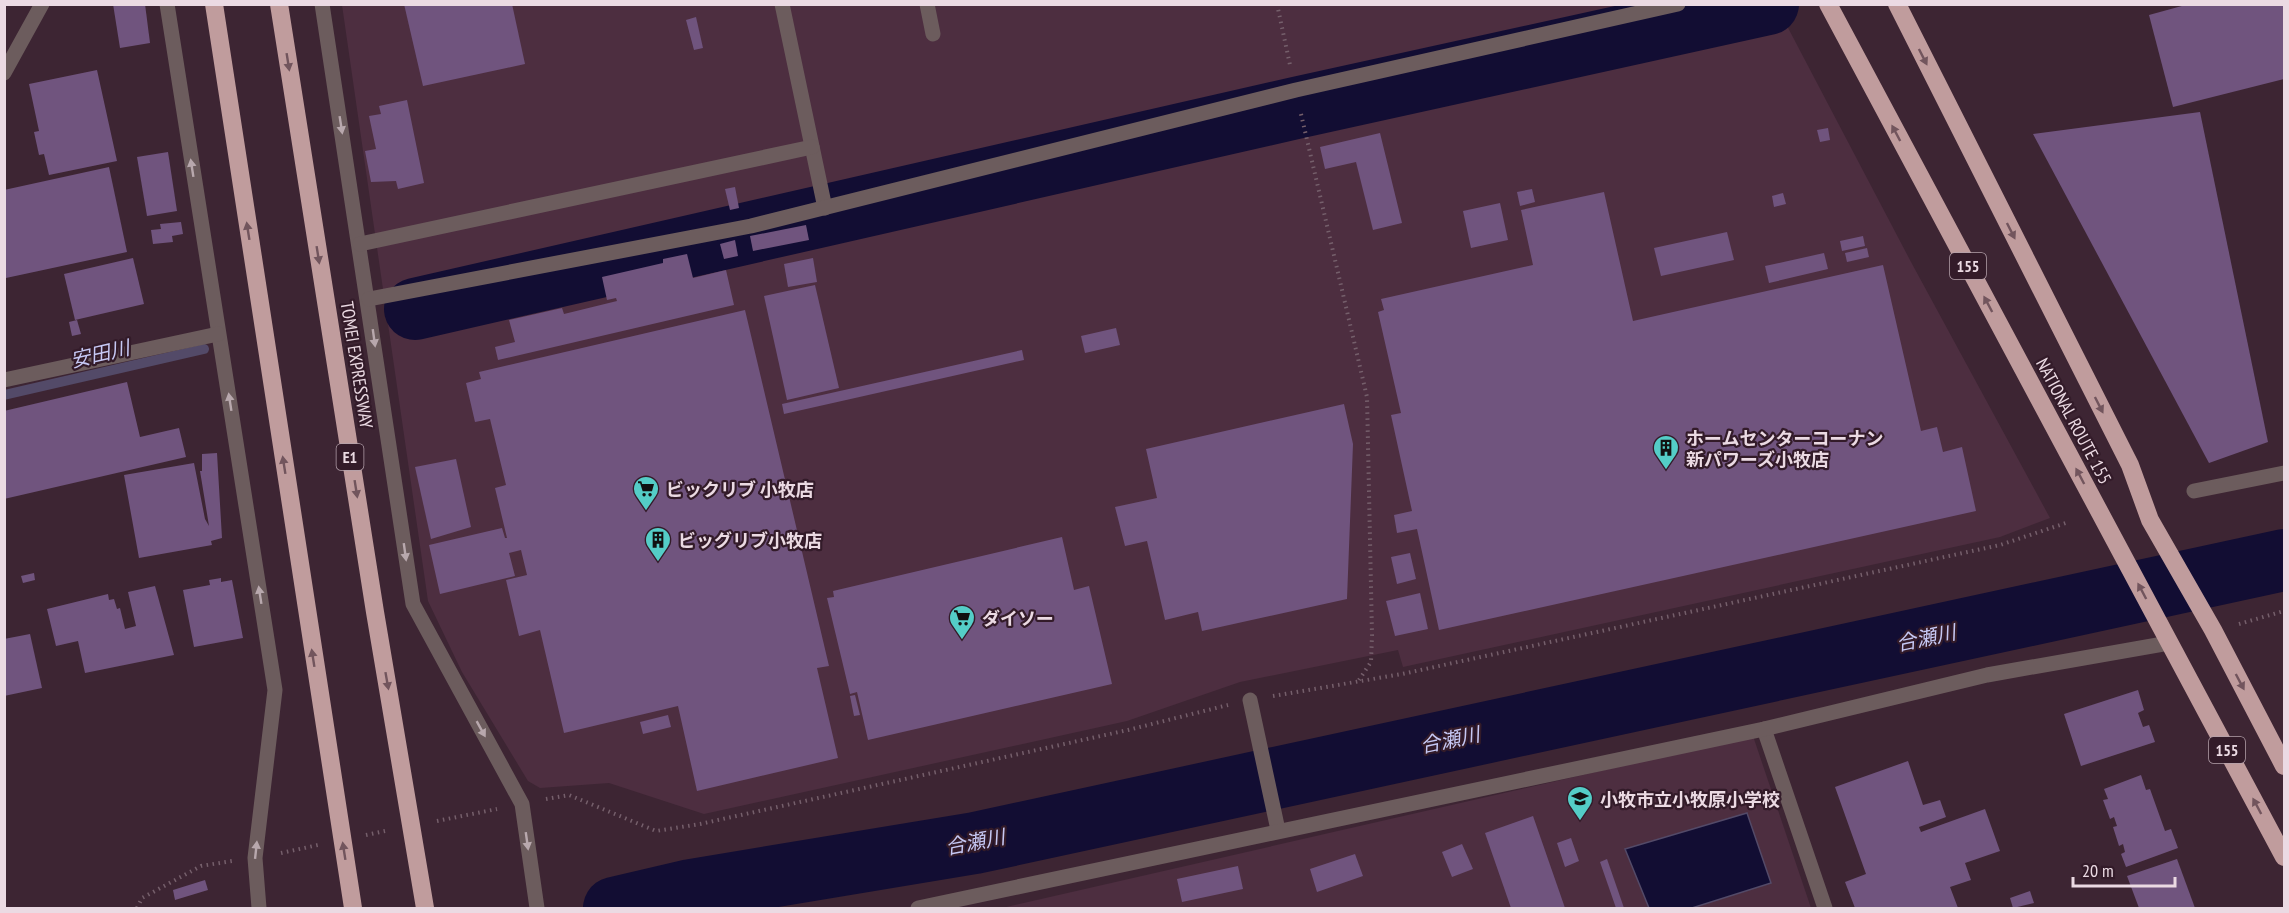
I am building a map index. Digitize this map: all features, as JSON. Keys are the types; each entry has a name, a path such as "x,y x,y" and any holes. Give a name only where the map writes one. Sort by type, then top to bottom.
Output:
{"highway":[{"path":"214,4 353,909"},
{"name":"TOMEI EXPRESSWAY","path":"279,4 375,612 425,909"},
{"name":"NATIONAL ROUTE 155","path":"1828,4 2284,857"},
{"name":"NATIONAL ROUTE 155","path":"1897,4 2130,465 2150,520 2213,630 2284,766"}],"street":[{"path":"4,73 42,4"},
{"path":"167,4 275,690 255,858 259,909"},
{"path":"322,4 369,299 413,604 522,804 537,909"},
{"path":"782,4 825,208"},
{"path":"927,4 933,34"},
{"path":"369,299 751,226 1296,90 1678,4"},
{"path":"360,244 812,147"},
{"path":"4,380 218,334"},
{"path":"2194,491 2284,473"},
{"path":"918,909 1278,830 1764,729 1987,675 2169,643"},
{"path":"1250,700 1278,830"},
{"path":"1764,729 1825,909"}],"path":[{"path":"1276,4 1367,397 1372,635 1371,663 1359,680"},
{"path":"522,804 569,795 656,831 1128,730 1250,700 1402,674 2000,545 2066,523"},
{"path":"2213,630 2284,611"},
{"path":"137,909 142,898 201,866 255,858"}],"shaded area":[{"path":"342,5 1776,5 1911,262 2050,518 2000,537 1403,667 1398,650 1240,682 1127,721 704,814 609,783 540,788 528,781 462,672 428,601"},
{"name":"小牧市立小牧原小学校","path":"1753,736 1811,908 1002,908"},
{"path":"1747,813 1771,883 1692,908 1649,908 1625,849"}],"building":[{"path":"113,4 145,4 150,43 120,48"},
{"path":"404,4 512,4 525,64 423,86"},
{"path":"2189,4 2284,4 2284,79 2173,107 2149,15"},
{"path":"696,17 703,48 694,50 686,20"},
{"path":"97,70 117,161 49,175 44,154 39,155 34,132 39,131 29,84"},
{"path":"407,100 424,183 398,189 396,181 371,182 365,151 376,149 369,116 381,114 379,106"},
{"path":"2200,112 2268,442 2209,463 2033,134"},
{"path":"1828,128 1830,140 1820,142 1817,130"},
{"path":"1380,133 1402,223 1373,230 1356,162 1325,169 1320,147"},
{"path":"168,152 177,211 147,216 137,157"},
{"path":"109,167 127,252 6,278 4,190"},
{"path":"735,187 739,208 730,210 725,189"},
{"path":"1532,189 1535,202 1520,206 1517,192"},
{"name":"ホームセンターコーナン 新パワーズ小牧店","path":"1604,192 1633,321 1883,265 1921,431 1937,427 1943,452 1962,447 1976,511 1439,630 1417,529 1397,533 1394,515 1412,511 1391,415 1401,413 1378,312 1384,310 1381,299 1533,265 1521,210"},
{"path":"1783,193 1786,204 1774,207 1772,196"},
{"path":"1500,203 1508,240 1471,248 1463,211"},
{"path":"181,222 183,234 172,236 173,242 153,244 151,230 161,229 160,224"},
{"path":"806,225 809,240 753,251 750,236"},
{"path":"1727,232 1734,260 1661,276 1654,248"},
{"path":"1863,236 1865,246 1842,251 1840,241"},
{"path":"735,240 738,256 724,259 720,244"},
{"path":"1867,248 1869,257 1847,262 1845,253"},
{"path":"1824,253 1828,269 1769,283 1765,266"},
{"path":"687,254 693,278 726,270 734,305 498,360 495,347 515,342 509,320 562,308 564,314 617,301 616,298 607,300 602,277 663,263 663,259"},
{"path":"133,258 144,304 75,320 64,274"},
{"path":"813,258 817,282 788,287 784,264"},
{"path":"815,285 839,388 787,400 764,296"},
{"name":"ビッグリブ小牧店","path":"745,310 829,666 817,668 838,758 697,791 678,706 564,733 540,630 519,636 506,580 527,575 521,550 509,553 515,576 440,594 429,545 502,528 507,538 495,488 506,485 490,419 475,422 466,383 481,379 479,372"},
{"path":"77,320 81,334 72,336 69,322"},
{"path":"1116,328 1120,345 1085,353 1081,336"},
{"path":"1022,350 1024,360 784,414 782,404"},
{"path":"127,382 140,437 179,428 186,457 4,499 4,411"},
{"path":"1344,404 1353,444 1347,599 1202,631 1198,612 1165,620 1147,541 1125,546 1115,507 1157,498 1146,449"},
{"path":"217,453 222,538 211,541 212,545 139,558 124,475 194,463 205,519 209,526 200,471 202,471 202,454"},
{"path":"456,459 471,527 431,539 415,467"},
{"path":"1062,537 1074,590 1089,586 1112,684 868,740 857,692 850,694 827,598 834,597 833,591"},
{"path":"1410,553 1416,579 1397,584 1391,557"},
{"path":"34,573 35,580 23,583 21,576"},
{"path":"221,578 221,582 232,580 243,638 194,647 183,590 210,585 209,580"},
{"path":"155,586 174,655 85,673 78,641 56,646 47,609 108,594 109,600 114,599 117,609 120,608 125,629 136,626 128,592"},
{"path":"1420,593 1428,629 1395,636 1386,601"},
{"path":"30,634 42,688 4,696 4,639"},
{"path":"2138,690 2144,710 2138,713 2143,727 2149,725 2155,742 2081,766 2064,714"},
{"path":"855,695 860,715 854,716 850,696"},
{"path":"668,715 671,727 643,734 640,722"},
{"path":"1908,761 1923,805 1940,800 1946,817 1919,827 1921,832 1985,809 2000,851 1965,863 1971,880 1950,887 1958,908 1855,908 1845,882 1866,874 1835,787"},
{"path":"2141,775 2146,790 2150,789 2165,831 2171,829 2178,848 2126,867 2121,854 2125,852 2123,844 2119,846 2113,827 2117,826 2114,817 2110,819 2103,800 2108,799 2104,789"},
{"path":"1533,816 1565,908 1511,908 1485,833"},
{"path":"1571,838 1579,861 1565,867 1557,843"},
{"path":"1462,844 1473,869 1452,877 1442,852"},
{"path":"1355,854 1363,876 1317,892 1310,869"},
{"path":"1607,859 1624,908 1616,908 1600,862"},
{"path":"2177,859 2195,908 2139,908 2127,876"},
{"path":"1238,866 1243,889 1182,902 1177,879"},
{"path":"205,880 208,890 175,900 173,890"},
{"path":"2030,891 2034,903 2013,908 2010,898"}],"waterway":[{"path":"415,309 1300,107 1768,4"},
{"name":"安田川","path":"4,395 204,349"},
{"name":"合瀬川","path":"614,908 691,890 975,843 2284,560"}],"place":[{"name":"ホームセンターコーナン 新パワーズ小牧店","path":"1666,471"},
{"name":"ビックリブ 小牧店","path":"646,512"},
{"name":"ビッグリブ小牧店","path":"658,563"},
{"name":"ダイソー","path":"962,641"},
{"name":"小牧市立小牧原小学校","path":"1580,822"}]}
